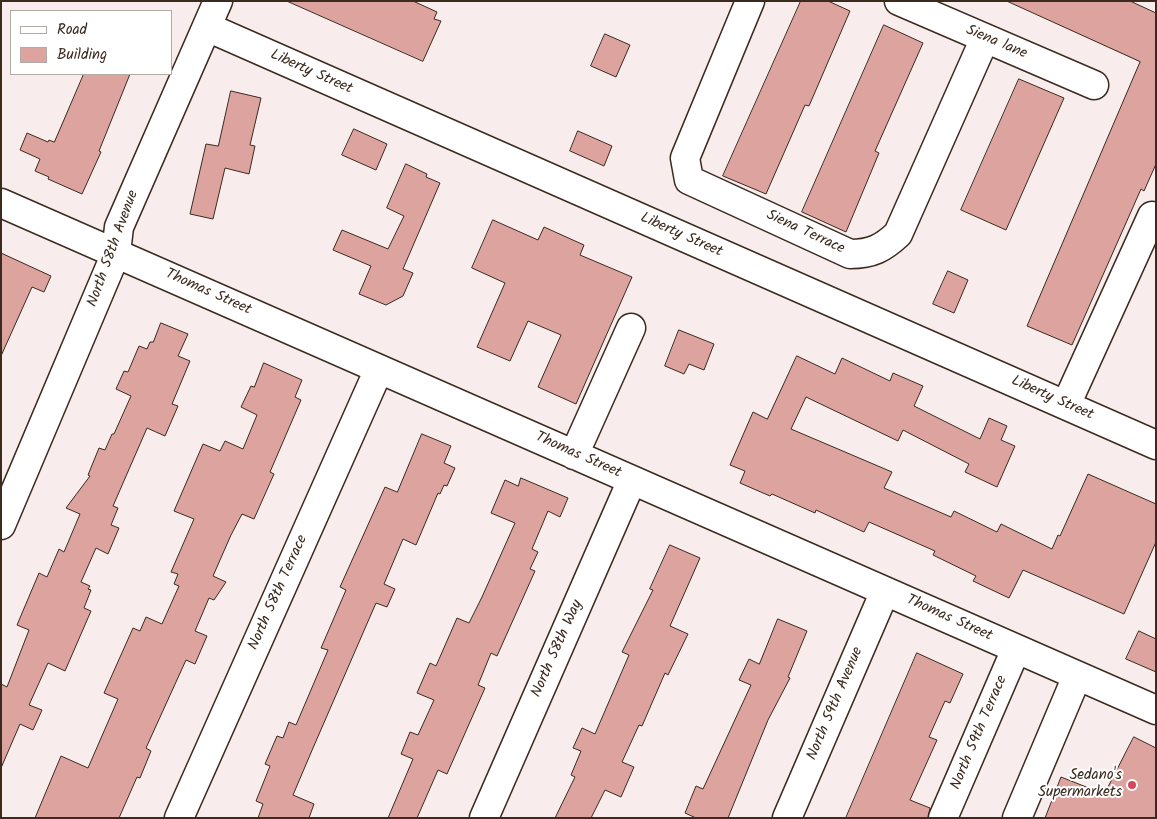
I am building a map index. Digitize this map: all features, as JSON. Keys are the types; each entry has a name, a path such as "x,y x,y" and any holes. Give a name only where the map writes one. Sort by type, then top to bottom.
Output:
{"street":[{"name":"North 58th Avenue","path":"1,525 116,253 119,228 218,1"},
{"name":"Siena Terrace","path":"750,1 685,158 690,180 850,254 868,254 884,247 898,234 985,38"},
{"name":"Siena lane","path":"899,1 1094,85"},
{"name":"Liberty Street","path":"207,27 1156,445"},
{"name":"Thomas Street","path":"1,203 1156,710"},
{"path":"1066,405 1152,216"},
{"path":"574,455 631,328"},
{"name":"North 58th Terrace","path":"179,818 378,369"},
{"name":"North 58th Way","path":"484,818 632,480"},
{"name":"North 59th Avenue","path":"787,818 885,591"},
{"name":"North 59th Terrace","path":"943,818 1016,649"},
{"path":"1017,818 1077,676"}],"building":[{"path":"287,1 413,1 437,12 434,19 441,21 423,61"},
{"path":"801,1 828,1 850,11 809,106 805,105 766,194 723,176"},
{"path":"1007,1 1130,1 1156,13 1156,164 1144,191 1141,189 1072,345 1027,326 1140,62"},
{"path":"884,25 923,43 875,151 879,153 846,232 802,212"},
{"path":"605,34 630,45 616,77 591,66"},
{"path":"84,75 130,75 99,151 101,152 82,194 35,171 40,159 20,150 27,133 48,142 49,140 54,142"},
{"path":"1019,79 1064,98 1006,230 961,210"},
{"path":"231,91 261,98 250,145 255,146 249,174 225,168 213,219 190,214 206,144 218,146"},
{"path":"354,129 387,144 376,170 342,155"},
{"path":"578,131 612,146 604,166 570,151"},
{"path":"406,164 427,174 426,177 440,183 403,269 413,273 403,296 386,305 359,294 371,266 333,250 342,230 388,249 404,216 387,208"},
{"path":"493,220 538,240 544,227 584,245 580,255 632,277 576,404 538,387 561,335 528,321 510,361 477,347 505,283 472,268"},
{"path":"1,253 51,276 44,292 32,287 1,356"},
{"path":"948,271 968,280 954,313 933,304"},
{"path":"161,323 188,334 178,356 190,361 172,404 178,406 165,436 147,428 113,506 118,508 111,525 119,528 108,554 96,548 81,582 90,586 88,589 91,590 84,608 91,611 65,671 48,663 29,705 42,710 33,730 20,724 1,768 1,684 7,687 29,630 17,625 39,573 47,577 59,549 64,552 80,514 66,508 90,476 88,475 99,448 105,450 131,396 116,389 124,371 128,372 139,346 147,349 150,342 153,342"},
{"path":"679,330 714,344 704,370 689,364 684,374 665,366"},
{"path":"797,356 835,374 842,358 890,381 893,373 923,386 914,406 980,439 989,418 1007,426 1001,440 1015,446 997,487 965,472 969,464 903,430 898,441 806,397 791,429 892,472 884,488 951,517 954,511 997,532 1001,524 1052,549 1058,535 1060,536 1088,474 1156,504 1156,542 1124,614 1023,570 1009,598 973,581 976,576 933,555 935,551 869,522 864,532 816,510 815,513 772,494 770,496 740,483 745,471 730,465 753,412 767,419"},
{"path":"264,363 302,380 295,397 301,400 270,472 274,474 254,519 242,514 213,576 226,582 214,600 209,598 195,631 207,636 195,664 186,660 146,748 151,751 140,778 137,777 119,818 35,818 61,756 88,768 118,699 104,693 133,628 140,631 146,617 162,624 179,586 174,584 178,574 171,572 194,519 174,511 203,444 220,451 225,441 243,449 257,415 241,407 251,386 254,387"},
{"path":"422,434 451,446 444,463 455,468 447,486 444,485 440,494 438,493 416,545 403,539 384,584 395,589 387,607 376,603 293,795 314,804 309,818 258,818 263,804 256,801 270,766 265,764 277,736 283,738 289,722 296,725 328,650 321,648 346,590 340,587 385,487 397,492"},
{"path":"521,478 568,498 560,517 548,511 532,549 538,552 530,569 535,571 497,656 491,653 478,685 485,688 447,774 438,770 417,818 388,818 413,759 401,754 410,732 418,735 434,700 417,693 430,663 436,666 457,618 469,623 482,597 515,523 491,513 505,480 518,486"},
{"path":"670,545 700,558 670,626 688,634 668,675 665,673 642,726 639,725 622,762 634,767 621,797 605,790 591,818 555,818 575,777 571,775 581,751 573,748 582,728 595,734 629,655 622,652 653,590 650,589"},
{"path":"778,619 807,631 788,677 790,678 768,720 728,818 696,818 685,813 696,786 703,789 751,685 739,680 749,659 759,664"},
{"path":"1139,631 1156,639 1156,672 1126,659"},
{"path":"917,653 963,674 950,703 945,701 929,737 937,740 910,800 930,808 928,818 846,818"},
{"name":"Sedano's Supermarkets","path":"1134,737 1156,748 1156,818 1045,818 1061,777 1104,794"}],"place":[{"name":"Sedano's Supermarkets","path":"1132,785"}]}
